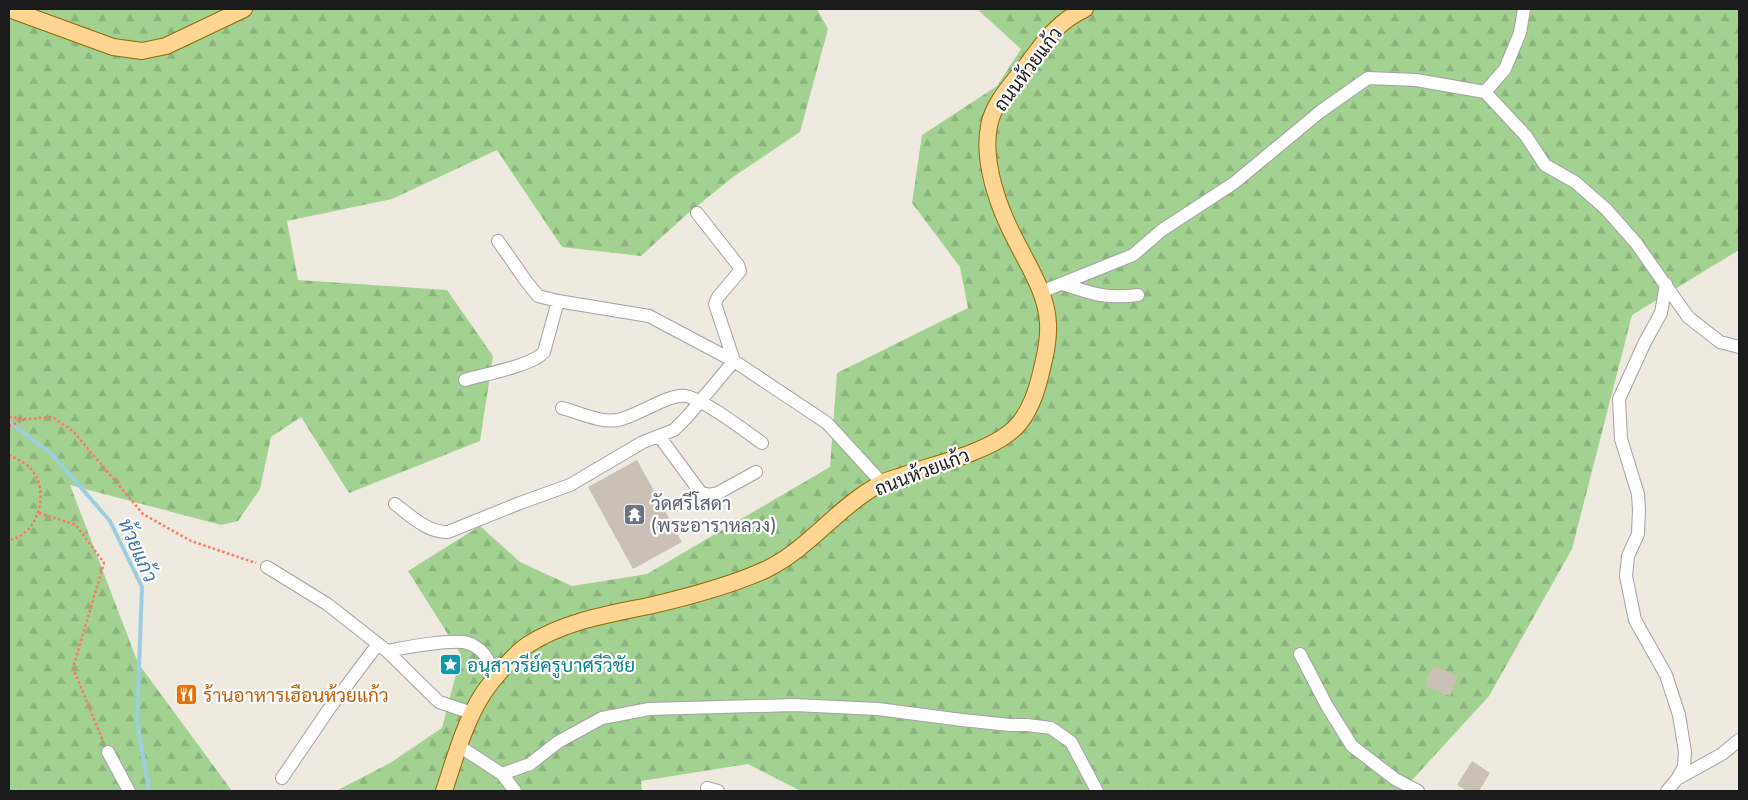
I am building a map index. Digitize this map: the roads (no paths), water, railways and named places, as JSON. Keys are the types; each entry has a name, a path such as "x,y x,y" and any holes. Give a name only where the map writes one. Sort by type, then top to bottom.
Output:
{"main road":[{"path":"9,9 113,48 142,51 166,46 244,9"},
{"name":"ถนนห้วยแก้ว","path":"444,791 472,713 494,679 526,645 574,623 656,604 740,581 771,567 794,552 852,503 882,483 980,450 1010,433 1025,416 1036,394 1046,350 1048,322 1041,292 1031,268 1002,213 988,152 989,125 999,101 1054,30 1085,9"}],"street":[{"path":"1485,92 1505,69 1520,33 1524,9"},
{"path":"1041,292 1133,255 1162,230 1234,183 1321,111 1368,78 1416,80 1485,92 1526,136 1545,165 1575,182 1606,208 1636,243 1688,317 1720,342 1739,347"},
{"path":"697,213 740,270 739,274 718,297 715,304 734,361"},
{"path":"498,241 538,296 650,316 734,361 827,423 882,483"},
{"path":"1063,284 1096,295 1118,298 1138,295"},
{"path":"1666,284 1661,313 1645,342 1619,399 1621,439 1638,494 1639,509 1638,534 1628,556 1626,576 1635,620 1666,675 1679,715 1685,752 1684,767 1667,791"},
{"path":"465,380 530,362 540,357 544,352 558,301"},
{"path":"395,504 438,533 448,532 570,485 635,446 674,430 688,417 734,361"},
{"path":"562,408 608,420 618,420 676,396 688,397 700,401 762,443"},
{"path":"659,436 701,493 714,494 756,472"},
{"path":"267,567 328,604 382,648 439,702 472,713"},
{"path":"282,778 329,709 382,648 466,642 485,654 490,662 494,679"},
{"path":"1300,654 1327,706 1352,746 1395,780 1418,791"},
{"path":"502,774 530,764 558,742 602,718 649,709 794,705 878,709 962,720 1010,725 1027,724 1051,728 1071,742 1097,791"},
{"path":"1677,779 1722,754 1739,740"},
{"path":"459,746 502,774 515,791"},
{"path":"108,752 129,791"}],"waterway":[{"name":"ห้วยแก้ว","path":"9,422 52,454 110,521 142,587 137,721 149,791"}],"place":[{"name":"วัดศรีโสดา (พระอาราหลวง)","path":"635,514"},
{"name":"อนุสาวรีย์ครูบาศรีวิชัย","path":"451,665"},
{"name":"ร้านอาหารเฮือนห้วยแก้ว","path":"187,695"}]}
